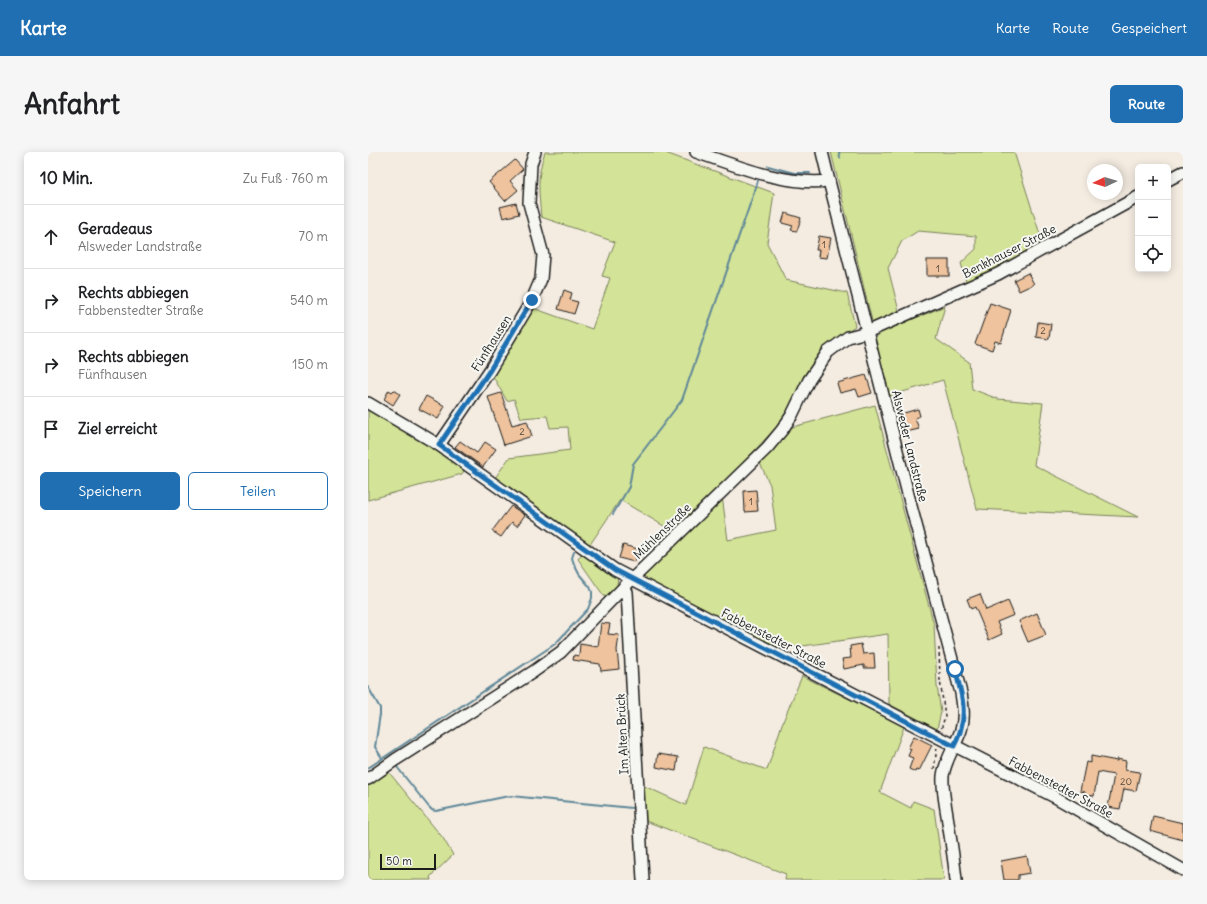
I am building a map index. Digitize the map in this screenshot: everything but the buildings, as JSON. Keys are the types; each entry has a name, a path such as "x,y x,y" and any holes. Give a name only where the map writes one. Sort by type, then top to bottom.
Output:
{"street":[{"name":"Fünfhausen","path":"439,445 490,370 532,300 541,280 543,255 529,203 531,164 535,152"},
{"path":"696,152 739,167 763,173 809,182 829,181"},
{"name":"Alsweder Landstraße","path":"824,161 911,506 961,693 964,712 961,730 943,774 942,786 956,880"},
{"path":"1171,178 1183,172"},
{"name":"Benkhauser Straße","path":"867,332 998,274 1135,199"},
{"name":"Mühlenstraße","path":"368,779 392,762 533,672 561,652 628,583 767,448 792,415 809,380 828,352 848,337 867,332"},
{"name":"Fabbenstedter Straße","path":"368,403 439,445 615,570 628,583 1055,797 1183,870"},
{"name":"Im Alten Brück","path":"628,583 627,592 643,880"}],"green space":[{"path":"545,152 663,152 774,193 767,243 786,280 847,293 855,326 825,347 803,377 783,420 742,464 674,532 620,500 589,546 495,478 509,458 570,450 568,427 550,428 547,416 521,418 514,399 507,401 491,373 533,308 592,329 610,278 602,276 615,242 541,217 539,177"},
{"path":"831,152 1014,152 1043,244 967,285 961,263 976,249 976,236 918,231 902,241 888,268 900,315 873,325"},
{"path":"945,306 936,339 969,362 972,389 998,399 1043,403 1034,465 1138,517 977,509 943,380 886,397 873,341 881,332"},
{"path":"875,405 934,625 937,686 941,712 937,729 889,704 888,634 781,649 640,578 722,496 728,540 776,530 770,485 759,461 789,428"},
{"path":"368,409 465,469 462,474 368,500"},
{"path":"582,553 618,577 617,586 606,599 578,559"},
{"path":"802,676 904,727 880,792 911,808 913,801 934,809 944,880 785,880 786,874 643,820 642,785 686,805 704,747 767,770 782,724"},
{"path":"387,770 443,838 453,855 430,877 431,880 368,880 368,784"}],"waterway":[{"path":"839,152 840,158"},
{"path":"768,166 794,173 810,173"},
{"path":"613,514 629,487 633,464 682,400 758,181"},
{"path":"368,768 555,644 588,609 592,598 590,587 579,574 574,564 572,558 574,552"},
{"path":"368,687 380,708 375,747 382,758"},
{"path":"397,767 428,806 432,810 436,811 511,796 632,808"}],"route":[{"path":"532,300 490,370 439,445 615,570 954,746 961,730 964,712 955,669"}]}
